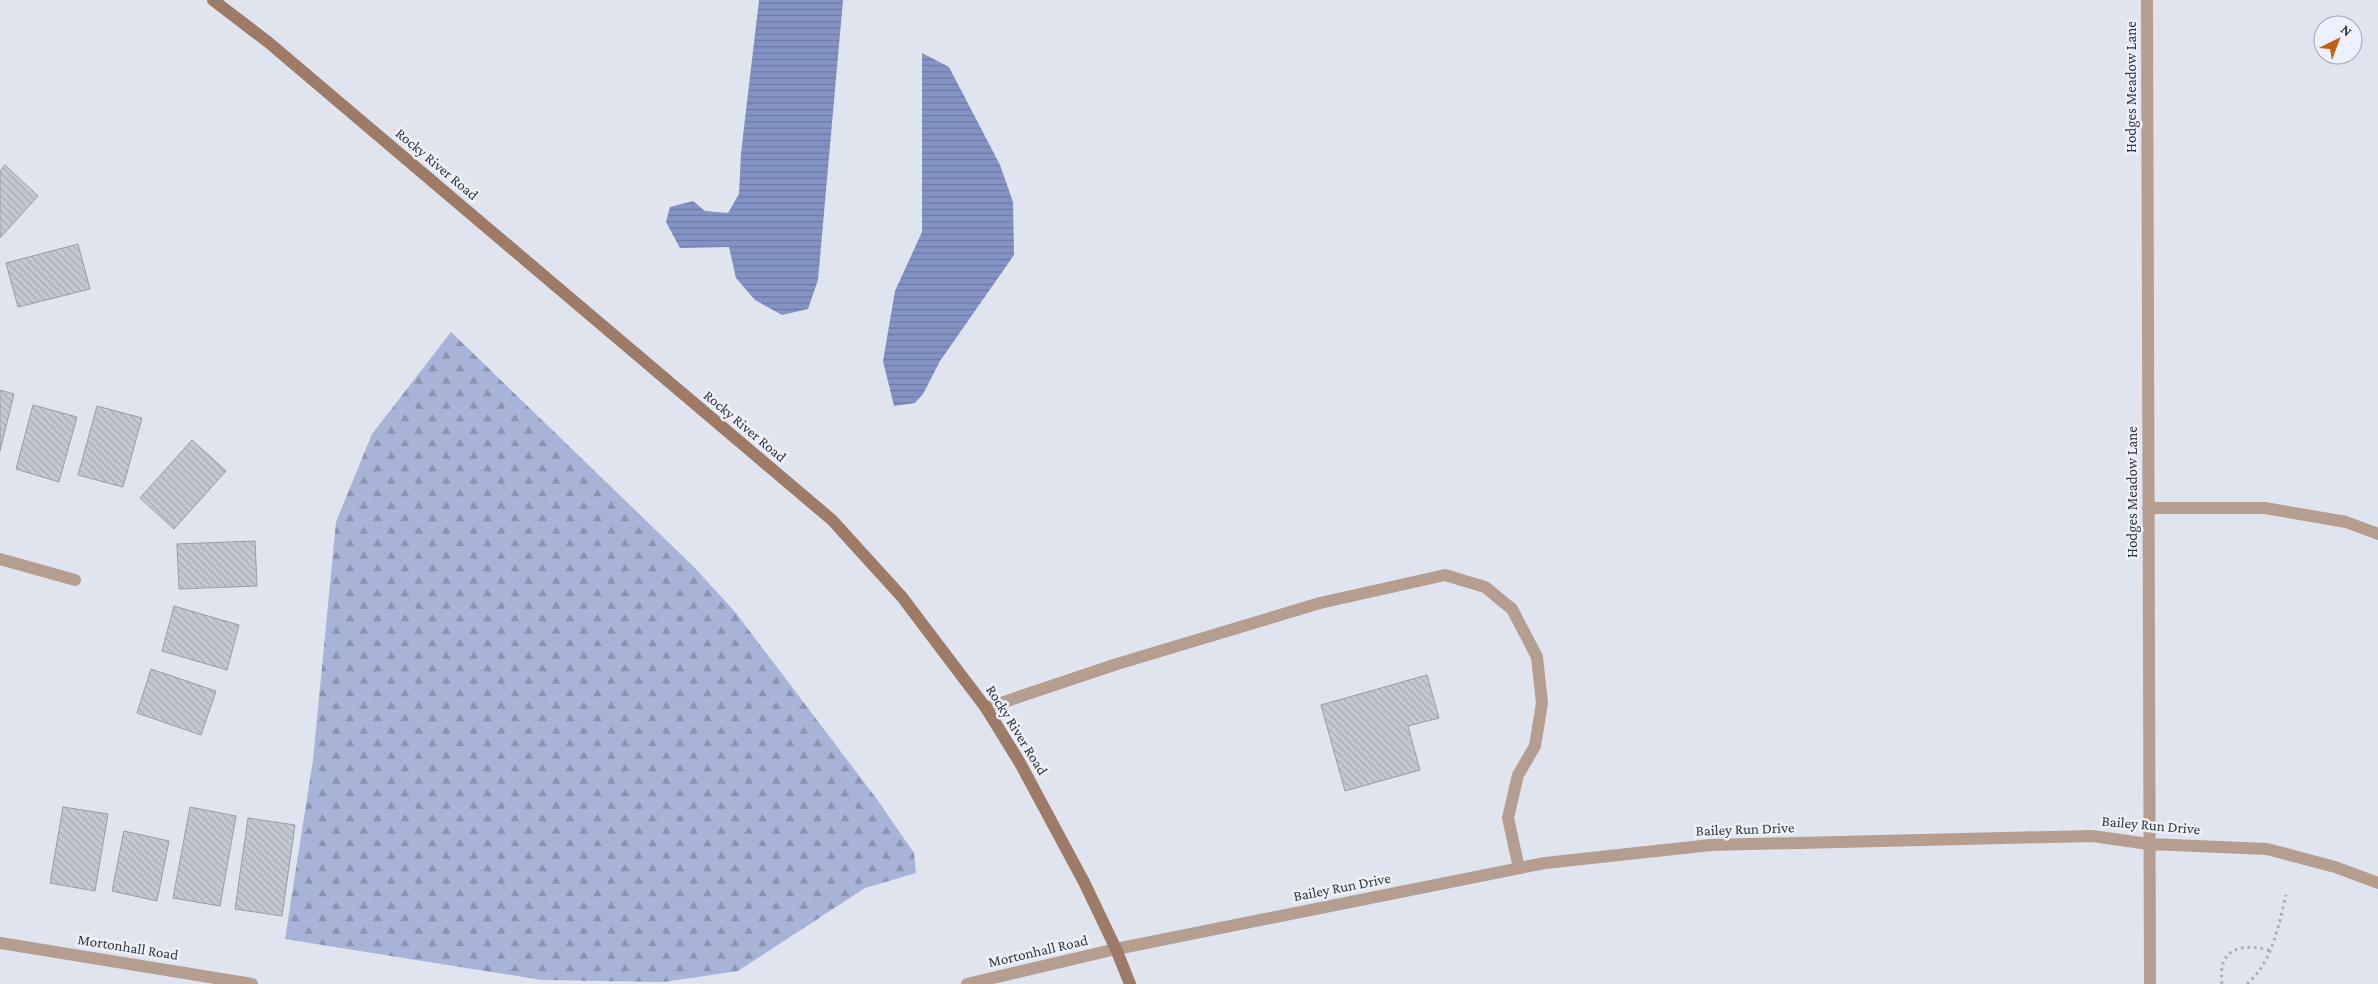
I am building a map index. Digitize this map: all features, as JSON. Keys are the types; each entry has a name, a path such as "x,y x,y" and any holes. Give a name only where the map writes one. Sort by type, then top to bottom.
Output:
{"street":[{"name":"Rocky River Road","path":"212,0 268,42 832,520 902,597 986,708 1025,771 1084,882 1116,949 1130,984"},
{"name":"Hodges Meadow Lane","path":"2147,0 2150,984"},
{"path":"2148,508 2265,508 2346,522 2378,534"},
{"path":"0,559 75,580"},
{"path":"986,708 1117,664 1320,603 1445,575 1485,587 1512,608 1537,658 1542,703 1535,746 1518,775 1508,818 1519,868"},
{"name":"Bailey Run Drive","path":"1116,949 1545,862 1711,845 2092,836 2149,844 2267,850 2335,867 2378,883"},
{"name":"Mortonhall Road","path":"0,943 252,984"},
{"name":"Mortonhall Road","path":"967,984 1116,949"}],"path":[{"path":"2247,984 2259,973 2271,951 2286,895"},
{"path":"2222,984 2221,973 2224,960 2231,952 2241,947 2254,946 2271,951"}],"green space":[{"path":"451,332 695,568 735,612 876,798 914,853 916,873 865,888 738,971 664,982 542,980 285,939 313,760 336,522 372,434"}],"shaded area":[{"path":"759,0 843,0 818,280 808,309 782,315 755,300 736,278 729,247 680,248 666,222 670,207 693,201 705,211 728,213 739,194 741,153"},
{"path":"922,53 949,67 1000,165 1013,202 1014,255 940,361 923,394 915,403 894,406 883,361 895,291 922,232"}],"building":[{"path":"5,165 38,196 0,238 0,171"},
{"path":"78,244 90,289 18,307 6,263"},
{"path":"0,390 14,394 0,451"},
{"path":"33,405 77,417 59,482 16,469"},
{"path":"97,406 142,418 123,487 78,475"},
{"path":"192,440 226,471 174,529 140,498"},
{"path":"255,541 257,586 179,589 177,544"},
{"path":"174,606 239,625 227,670 162,651"},
{"path":"151,669 216,691 201,735 137,713"},
{"path":"1427,675 1439,718 1408,726 1420,770 1345,791 1321,705"},
{"path":"63,807 108,814 95,891 50,883"},
{"path":"190,807 236,816 220,906 173,898"},
{"path":"248,818 295,825 282,916 235,909"},
{"path":"124,831 169,841 157,901 112,891"}]}
